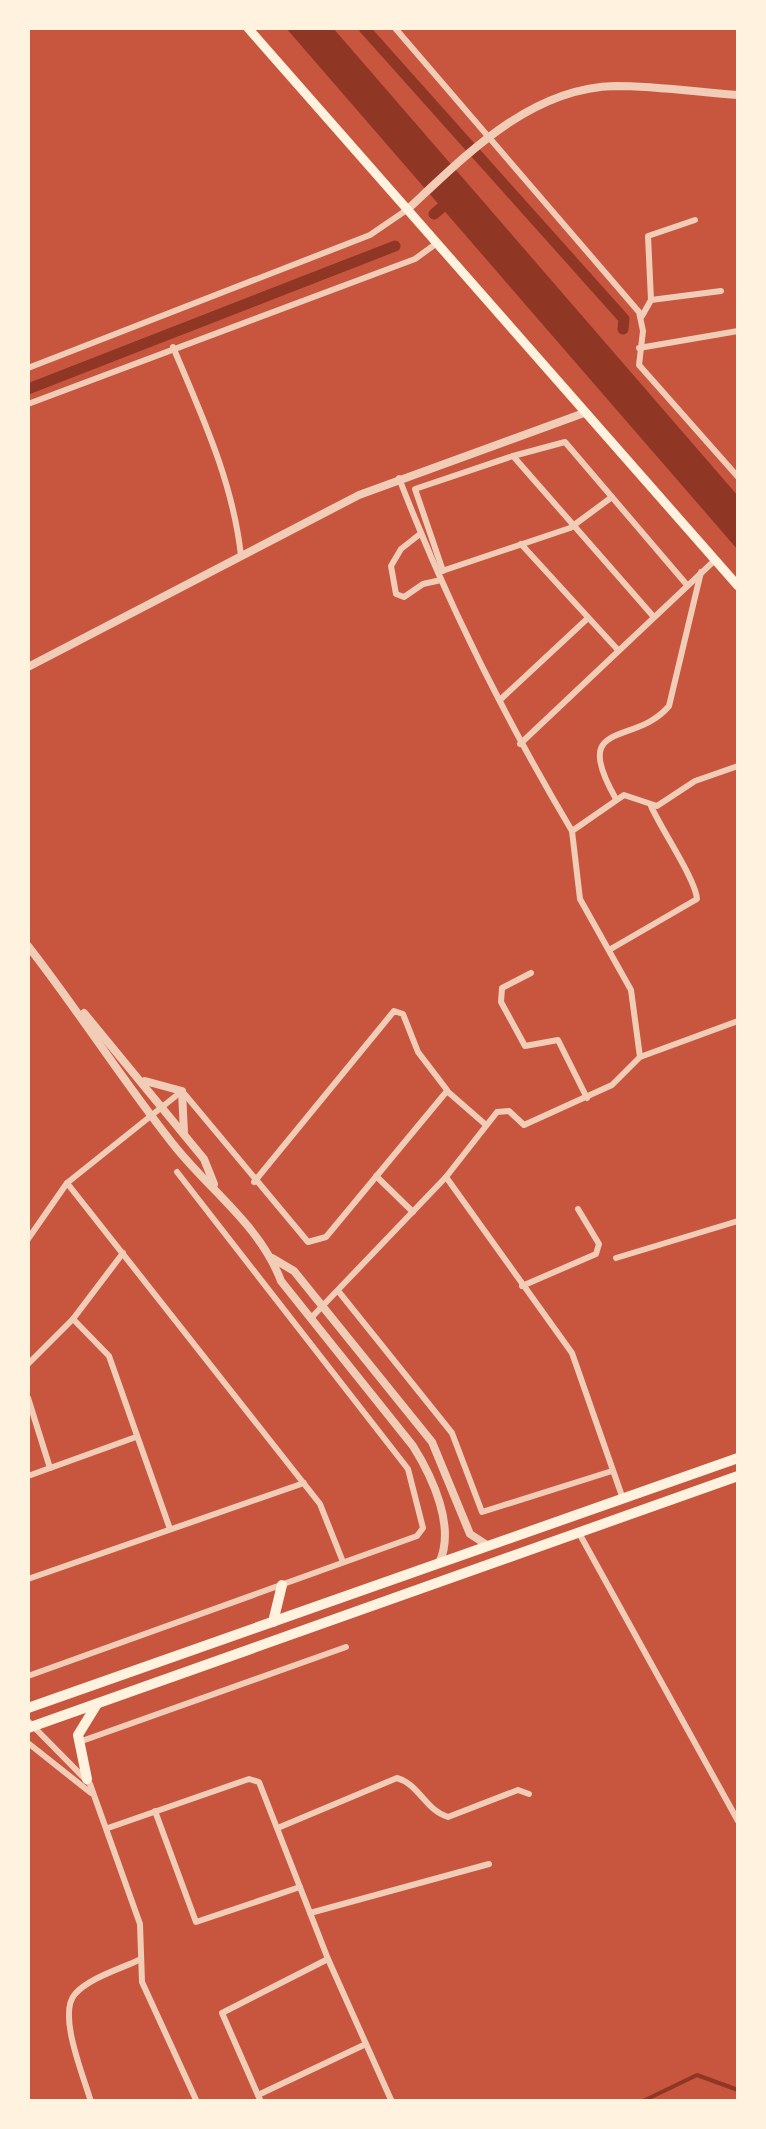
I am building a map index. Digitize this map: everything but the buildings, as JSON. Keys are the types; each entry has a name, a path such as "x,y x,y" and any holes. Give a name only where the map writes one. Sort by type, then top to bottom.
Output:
{"highway":[{"path":"28,1708 738,1458"},
{"path":"29,1725 738,1476"},
{"path":"273,1622 282,1585"},
{"path":"87,1779 79,1742 84,1720 98,1703"}],"main road":[{"path":"248,28 738,586"}],"street":[{"path":"395,28 487,140 642,316"},
{"path":"28,368 370,235 408,209 487,140 531,108 614,86 738,95"},
{"path":"696,220 648,236 651,300 642,316 638,366 738,475"},
{"path":"28,404 415,259 437,243"},
{"path":"651,300 721,291"},
{"path":"640,348 738,331"},
{"path":"174,347 222,466 236,513 241,556"},
{"path":"28,667 399,478 584,413"},
{"path":"441,575 415,489 566,442 687,586"},
{"path":"514,456 653,616"},
{"path":"399,478 420,534 520,744 572,831 580,899 631,990 640,1056"},
{"path":"420,534 401,549 391,566 396,594 404,597 441,575 576,525 612,497"},
{"path":"521,544 618,650"},
{"path":"520,744 715,560"},
{"path":"616,798 598,768 599,754 609,738 669,706 701,572"},
{"path":"500,698 588,618"},
{"path":"651,806 706,776 738,766"},
{"path":"572,831 616,798 632,794 651,806 668,845 697,889 698,899 609,950"},
{"path":"28,946 150,1115 272,1258 282,1281 422,1460 447,1534 439,1564"},
{"path":"531,973 502,988 501,1002 525,1046 558,1040 587,1098"},
{"path":"70,1000 144,1081 204,1159 216,1188"},
{"path":"254,1182 394,1012 400,1011 418,1052 447,1090 486,1125"},
{"path":"311,1318 446,1176 502,1109 524,1125 587,1098 628,1074 640,1056 738,1021"},
{"path":"144,1081 182,1091 302,1240 314,1242 326,1237 447,1090"},
{"path":"28,1239 67,1183 182,1091"},
{"path":"182,1091 186,1137"},
{"path":"28,1676 417,1536 424,1522 408,1468 177,1172"},
{"path":"376,1176 412,1212"},
{"path":"446,1176 572,1354 623,1499"},
{"path":"67,1183 304,1483 324,1511 343,1562"},
{"path":"522,1286 596,1254 599,1244 578,1209"},
{"path":"616,1258 738,1222"},
{"path":"28,1364 73,1319 123,1254"},
{"path":"272,1258 294,1271 432,1442 470,1534 490,1546"},
{"path":"339,1292 452,1434 482,1512 612,1471"},
{"path":"73,1319 108,1356 170,1530"},
{"path":"28,1398 50,1468"},
{"path":"28,1476 136,1437"},
{"path":"28,1579 304,1483"},
{"path":"579,1533 738,1822"},
{"path":"79,1742 346,1646"},
{"path":"29,1725 87,1779 140,1924 142,1982 196,2102"},
{"path":"28,1743 91,1793"},
{"path":"280,1828 397,1778 410,1784 435,1812 448,1817 518,1790 529,1794"},
{"path":"108,1828 254,1779 263,1787 328,1959 392,2102"},
{"path":"154,1812 196,1922 300,1887"},
{"path":"310,1913 489,1864"},
{"path":"328,1959 222,2013 259,2098 366,2044"},
{"path":"91,2102 68,2020 69,2004 81,1989 139,1960"}],"shaded area":[{"path":"286,28 333,28 738,496 738,550"}],"waterway":[{"path":"364,28 624,319 623,329"},
{"path":"434,214 452,199"},
{"path":"28,389 395,246"},
{"path":"641,2102 697,2075 738,2090"}]}
